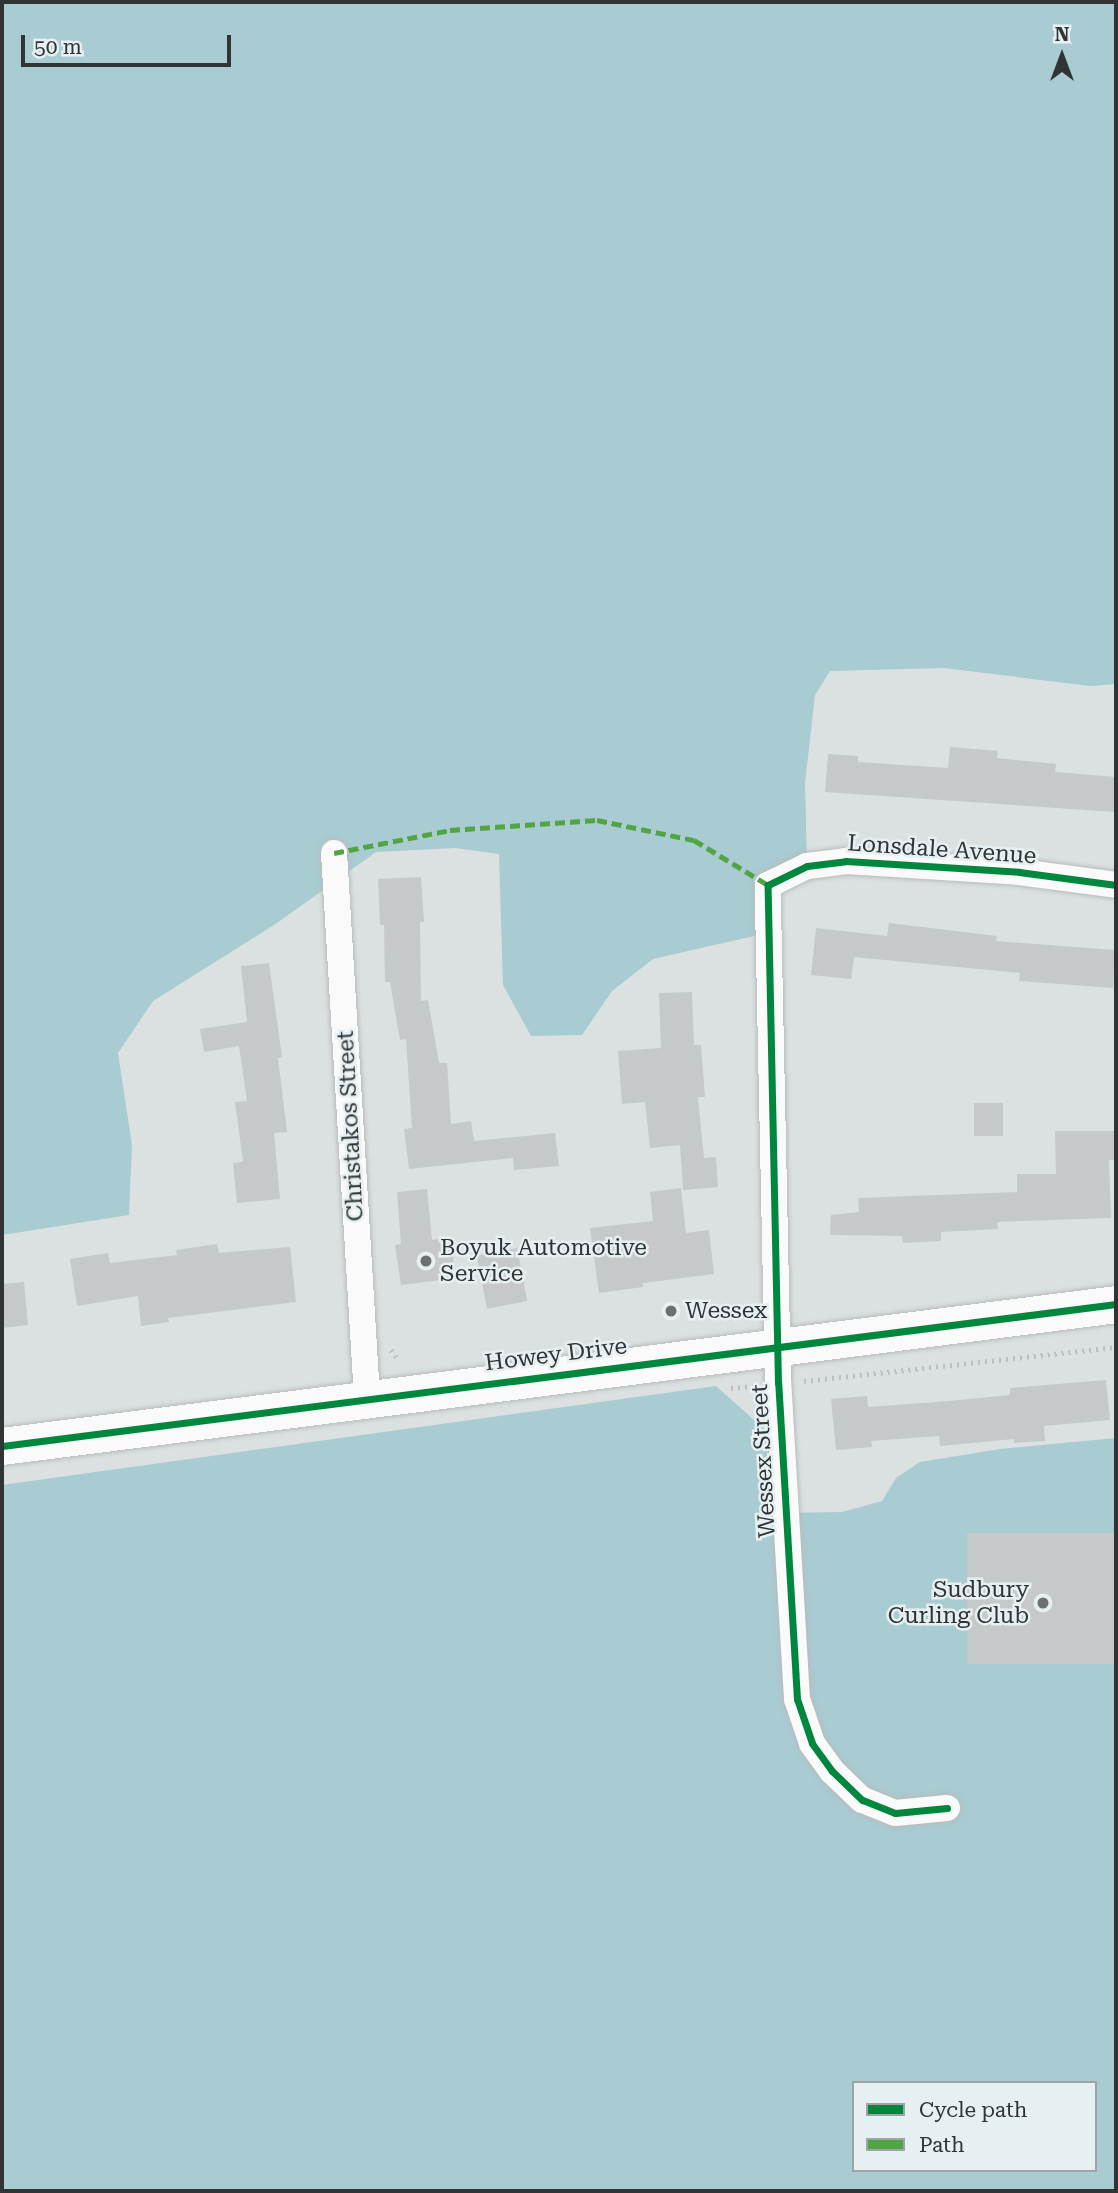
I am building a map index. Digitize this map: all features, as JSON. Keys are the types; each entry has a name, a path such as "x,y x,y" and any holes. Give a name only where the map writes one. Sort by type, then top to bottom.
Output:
{"main road":[{"name":"Howey Drive","path":"2,1446 1116,1304"}],"street":[{"name":"Christakos Street","path":"334,853 367,1398"},
{"name":"Lonsdale Avenue","path":"768,885 807,866 846,861 1020,872 1116,885"},
{"name":"Wessex Street","path":"768,885 778,1346 797,1699 811,1743 862,1800 895,1813 947,1808"}],"shaded area":[{"path":"2,2 1116,2 1116,684 1090,686 944,668 830,671 815,695 805,783 807,864 766,885 767,933 653,959 612,991 582,1035 531,1036 503,985 499,854 455,848 376,852 277,923 153,1001 118,1053 132,1145 129,1215 2,1235"},
{"path":"716,1386 780,1443 785,1513 842,1512 882,1501 896,1478 920,1462 1000,1449 1116,1438 1116,2191 2,2191 2,1485"}],"building":[{"path":"950,747 998,751 997,758 1056,764 1055,772 1116,777 1116,812 825,792 828,754 858,756 858,762 948,768"},
{"path":"421,877 424,922 420,922 421,1001 428,1000 439,1063 447,1063 451,1124 471,1121 474,1141 555,1133 559,1166 514,1170 513,1158 409,1169 404,1129 412,1128 406,1039 400,1040 390,982 385,982 384,925 380,925 378,879"},
{"path":"889,923 997,936 996,941 1115,950 1113,988 1019,981 1020,973 854,957 851,979 811,975 816,928 887,936"},
{"path":"269,963 282,1057 278,1058 287,1132 274,1133 280,1199 237,1203 233,1163 243,1162 235,1102 247,1101 239,1046 204,1052 200,1029 247,1022 241,966"},
{"path":"692,992 694,1045 701,1045 705,1097 698,1097 704,1158 716,1157 718,1187 683,1190 680,1145 650,1148 645,1102 622,1104 618,1051 661,1048 659,993"},
{"path":"974,1103 1003,1103 1003,1136 974,1136"},
{"path":"1055,1131 1116,1131 1116,1160 1109,1160 1111,1218 997,1222 998,1229 941,1232 941,1241 903,1243 902,1236 830,1235 831,1215 859,1212 858,1198 1017,1192 1017,1174 1056,1174"},
{"path":"681,1188 686,1233 709,1230 714,1274 643,1283 643,1287 599,1293 590,1228 653,1221 650,1192"},
{"path":"427,1189 432,1240 450,1237 456,1278 401,1285 395,1245 401,1244 397,1192"},
{"path":"217,1244 219,1253 290,1247 296,1302 168,1318 169,1322 141,1326 138,1296 77,1306 70,1259 108,1253 110,1263 177,1255 176,1250"},
{"path":"517,1248 527,1301 487,1309 477,1256"},
{"path":"24,1282 28,1325 2,1328 2,1284"},
{"path":"1106,1380 1110,1420 1044,1426 1045,1441 1014,1443 1014,1439 940,1446 939,1436 871,1441 872,1447 836,1450 831,1399 867,1396 868,1407 1010,1395 1010,1388"},
{"name":"Sudbury Curling Club","path":"967,1533 1116,1533 1116,1664 967,1664"}],"marked path":[{"path":"334,853 450,830 597,820 694,840 768,885"}],"cycle path":[{"path":"947,1808 895,1813 862,1800 832,1771 812,1743 797,1699 778,1383 768,885 807,866 846,861 1019,872 1116,885"},
{"path":"2,1446 1116,1304"}],"place":[{"name":"Boyuk Automotive Service","path":"426,1261"},
{"name":"Wessex","path":"671,1311"},
{"name":"Sudbury Curling Club","path":"1043,1603"}]}
